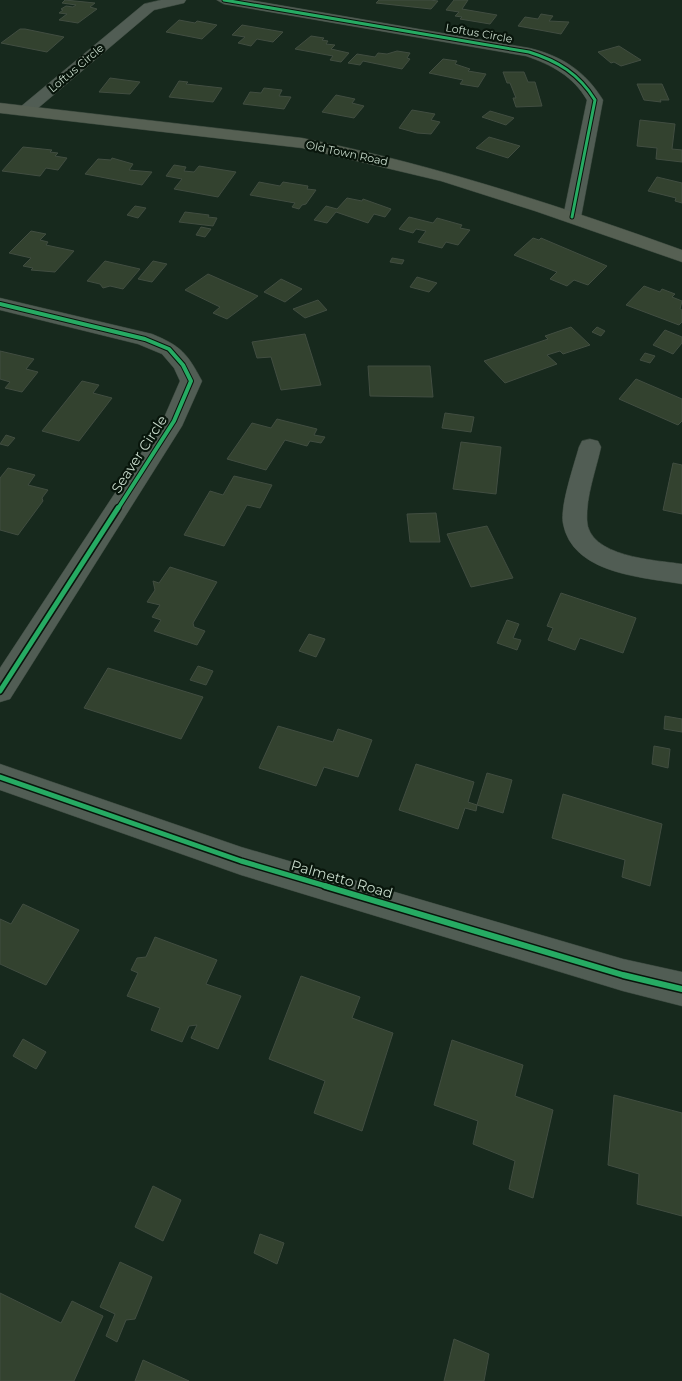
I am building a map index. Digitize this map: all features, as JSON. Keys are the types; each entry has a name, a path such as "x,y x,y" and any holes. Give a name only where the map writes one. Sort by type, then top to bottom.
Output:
{"main road":[{"name":"Old Town Road","path":"0,108 292,142 350,152 502,193 682,256"}],"street":[{"name":"Loftus Circle","path":"26,111 149,7 179,0"},
{"name":"Loftus Circle","path":"224,0 529,52 549,58 568,68 581,78 595,100 572,217"},
{"name":"Seaver Circle","path":"0,304 145,339 169,349 183,365 191,381 185,401 174,422 0,691"},
{"path":"590,447 575,521 582,541 602,556 619,562 682,574"},
{"name":"Palmetto Road","path":"0,777 241,861 623,975 682,989"}],"building":[{"path":"65,0 95,3 90,7 97,9 78,23 59,20 67,14 59,13 63,10 61,9 66,6 73,7 76,5 62,3"},
{"path":"379,0 438,1 431,9 376,3"},
{"path":"454,0 468,0 462,9 497,15 490,24 460,19 462,17 455,16 459,12 446,10"},
{"path":"541,14 553,16 549,21 569,22 561,34 518,26 525,17 538,19"},
{"path":"179,20 217,25 202,39 166,32"},
{"path":"242,25 283,32 273,42 257,39 251,46 238,43 245,37 232,35"},
{"path":"20,29 64,37 47,52 1,43"},
{"path":"311,36 324,38 322,40 328,41 326,44 335,45 331,49 349,53 341,62 330,60 333,56 295,49"},
{"path":"619,46 641,60 621,66 614,62 611,63 598,52"},
{"path":"397,51 410,53 407,58 410,59 402,69 363,61 360,65 348,63 357,54 375,57 378,53 387,54"},
{"path":"443,59 457,61 455,64 470,69 468,71 486,74 478,87 460,84 463,80 429,73"},
{"path":"503,72 524,72 528,82 535,82 542,106 516,107 513,98 516,98"},
{"path":"110,78 140,82 130,94 99,92"},
{"path":"179,81 188,82 186,84 222,88 213,102 169,97"},
{"path":"637,84 662,84 669,100 660,100 661,102 644,100"},
{"path":"264,88 282,90 279,96 291,97 284,109 243,104 250,92 261,93"},
{"path":"336,95 355,99 352,103 364,106 354,118 322,112"},
{"path":"412,110 435,114 431,120 440,122 431,134 417,133 399,128"},
{"path":"490,111 514,118 506,125 482,117"},
{"path":"640,120 675,124 672,149 682,150 682,162 656,159 657,148 637,146"},
{"path":"489,137 520,146 508,158 476,148"},
{"path":"23,147 52,150 50,152 58,153 55,156 67,158 58,170 46,168 40,176 2,171"},
{"path":"112,158 133,164 129,170 152,172 142,185 85,174 98,159 111,160"},
{"path":"174,165 186,167 184,171 194,172 199,166 236,172 218,197 174,189 182,179 166,176"},
{"path":"657,177 682,183 682,203 675,201 676,198 648,191"},
{"path":"259,182 280,186 283,182 308,186 307,189 316,190 306,204 302,205 299,209 292,207 295,203 250,195"},
{"path":"347,198 362,201 363,199 391,209 385,217 374,214 368,223 336,212 327,223 314,220 326,206 337,209"},
{"path":"135,206 146,208 138,218 127,215"},
{"path":"185,212 217,218 213,226 179,222"},
{"path":"409,217 433,223 437,218 462,225 460,228 470,230 458,245 446,242 442,248 418,242 426,231 416,229 413,233 399,229"},
{"path":"201,227 211,229 205,237 196,235"},
{"path":"31,231 46,234 40,240 48,242 46,245 74,251 55,272 31,270 33,268 23,266 31,258 9,253"},
{"path":"533,238 539,240 541,238 607,266 588,285 574,280 567,286 550,279 557,272 514,255"},
{"path":"392,258 404,260 402,264 390,262"},
{"path":"105,261 140,269 123,289 110,286 103,288 100,284 87,281"},
{"path":"153,261 167,264 152,282 138,279"},
{"path":"208,274 258,296 227,319 213,313 220,307 185,290"},
{"path":"417,277 437,283 429,292 410,287"},
{"path":"281,279 302,289 285,302 264,292"},
{"path":"644,286 660,292 662,289 675,294 672,297 682,301 680,309 682,310 682,322 679,325 626,305"},
{"path":"318,300 327,310 305,318 293,309"},
{"path":"571,327 590,345 563,354 560,351 547,355 557,364 505,383 484,361 548,339 545,336"},
{"path":"597,327 605,331 601,336 592,332"},
{"path":"665,330 682,337 682,343 673,354 653,345"},
{"path":"305,334 321,385 281,390 271,357 257,358 252,342"},
{"path":"0,351 34,359 26,369 38,372 22,392 5,388 10,382 0,379"},
{"path":"645,353 655,356 650,363 640,360"},
{"path":"368,366 430,366 433,397 370,396"},
{"path":"636,379 682,399 682,421 678,425 619,399"},
{"path":"82,381 99,385 93,393 112,398 79,441 42,431"},
{"path":"445,413 474,417 471,432 442,428"},
{"path":"277,419 317,429 314,435 325,437 321,443 310,441 307,446 285,440 266,470 227,459 252,423 271,428"},
{"path":"6,435 15,438 8,446 0,444"},
{"path":"461,442 501,447 496,494 453,489"},
{"path":"673,463 682,465 682,514 663,510"},
{"path":"8,468 35,475 28,485 48,490 42,498 43,501 18,535 0,530 0,478"},
{"path":"234,476 272,485 260,508 247,505 224,546 184,535 210,491 223,495"},
{"path":"436,513 440,542 410,542 407,514"},
{"path":"487,526 513,578 471,587 447,534"},
{"path":"170,567 217,582 193,623 194,627 205,631 197,645 154,631 161,620 152,617 160,605 147,602 155,590 153,581 159,583"},
{"path":"561,593 636,618 623,653 580,638 575,650 548,640 553,628 547,626"},
{"path":"507,620 519,624 513,638 521,640 517,650 497,643"},
{"path":"309,634 325,639 316,657 299,651"},
{"path":"198,666 213,671 206,685 190,680"},
{"path":"108,668 203,697 181,739 84,708"},
{"path":"665,716 682,719 682,732 664,729"},
{"path":"278,726 333,742 338,729 372,740 358,777 324,767 316,786 259,768"},
{"path":"654,746 670,749 668,768 652,764"},
{"path":"416,764 474,782 468,802 477,805 476,811 465,808 458,829 399,810"},
{"path":"487,773 512,780 503,813 477,805"},
{"path":"563,794 662,824 650,886 622,877 625,860 552,838"},
{"path":"23,904 79,930 46,985 0,964 0,919 11,924"},
{"path":"155,937 217,960 206,984 241,996 218,1049 191,1038 197,1025 189,1026 182,1042 151,1030 160,1008 127,996 138,973 131,970 137,958 146,957"},
{"path":"301,976 360,997 352,1018 393,1033 362,1131 314,1113 325,1081 269,1059"},
{"path":"23,1039 46,1052 36,1069 13,1056"},
{"path":"452,1040 523,1065 515,1096 553,1110 533,1198 509,1189 515,1161 473,1144 478,1121 434,1105"},
{"path":"614,1095 682,1113 682,1216 637,1204 639,1174 608,1165"},
{"path":"153,1186 181,1200 163,1241 135,1227"},
{"path":"260,1234 284,1243 277,1264 254,1253"},
{"path":"120,1262 152,1277 135,1319 126,1320 117,1342 106,1336 115,1314 100,1307"},
{"path":"0,1293 61,1323 72,1301 103,1316 74,1381 0,1381"},
{"path":"454,1339 489,1354 484,1381 444,1381"},
{"path":"143,1360 189,1381 135,1381"}],"cycle path":[{"path":"224,0 529,52 559,64 575,75 589,90 595,100 572,217"},
{"path":"0,304 145,339 169,349 183,365 191,381 174,421 0,691"},
{"path":"0,777 241,861 623,975 682,989"}]}
